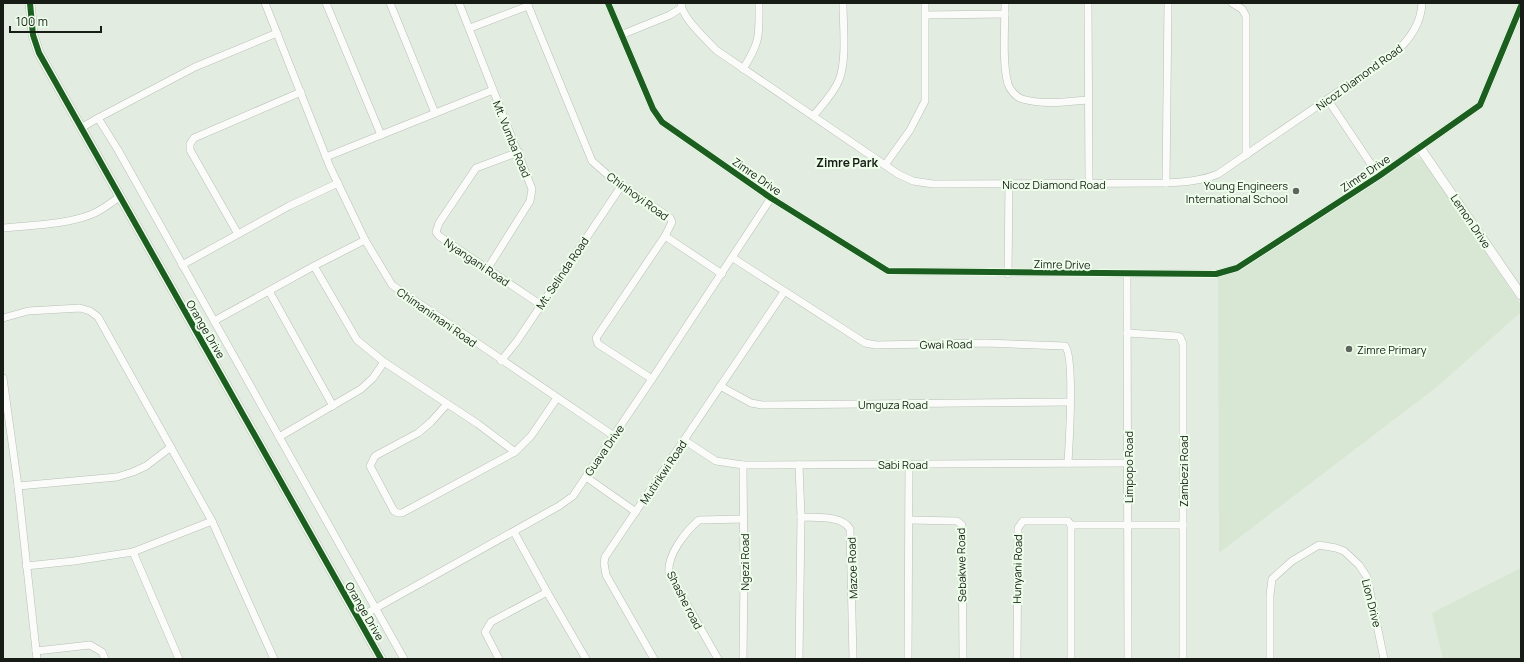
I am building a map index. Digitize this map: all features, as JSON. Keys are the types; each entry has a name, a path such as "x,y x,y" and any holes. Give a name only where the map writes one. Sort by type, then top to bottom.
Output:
{"street":[{"name":"Orange Drive","path":"30,3 33,35 39,53 381,659"},
{"name":"Chimanimani Road","path":"265,3 326,157 365,240 392,285 398,291 614,436"},
{"path":"326,3 381,135"},
{"path":"390,3 435,114"},
{"name":"Mt. Vumba Road","path":"459,3 519,152 532,189 530,201 488,268"},
{"name":"Zimre Drive","path":"608,3 653,109 662,122 771,198 888,271 1127,275 1216,274 1237,268 1379,176 1480,105 1518,27 1521,6"},
{"path":"743,69 755,50 759,38 759,3"},
{"path":"814,115 834,89 839,79 842,56 843,3"},
{"path":"885,165 910,130 925,101 925,3"},
{"path":"1005,3 1008,84 1016,95 1021,99 1044,102 1087,100"},
{"path":"1088,3 1087,100 1089,184"},
{"path":"1166,183 1168,3"},
{"path":"1232,3 1242,9 1246,16 1246,155"},
{"name":"Nicoz Diamond Road","path":"681,5 693,24 716,50 814,115 898,174 920,182 1089,184 1166,183 1207,179 1218,174 1328,100 1403,46 1415,28 1422,10 1422,3"},
{"path":"470,28 528,5"},
{"name":"Chinhoyi Road","path":"528,5 592,161 622,185 670,218 671,226 665,236 596,338 598,344 652,379"},
{"path":"621,35 670,16 681,5"},
{"path":"926,15 1005,14"},
{"path":"81,128 195,67 277,33"},
{"path":"326,157 493,90"},
{"path":"238,234 190,150 190,144 194,138 301,92"},
{"path":"1328,100 1379,176"},
{"path":"98,118 118,150 404,659"},
{"name":"Lemon Drive","path":"1420,148 1521,294"},
{"name":"Nyangani Road","path":"519,152 476,168 436,230 439,236 541,305"},
{"path":"182,265 289,206 338,183"},
{"path":"1008,274 1009,184"},
{"name":"Mt. Selinda Road","path":"501,361 541,305 622,185"},
{"path":"3,228 65,221 90,215 119,197"},
{"name":"Guava Drive","path":"358,618 568,501 614,436 733,258 771,198"},
{"path":"665,236 722,274"},
{"path":"214,321 365,240"},
{"name":"Gwai Road","path":"733,258 865,343 876,345 1062,345 1069,352 1070,402 1068,463"},
{"path":"314,266 354,336 384,362 515,452"},
{"name":"Limpopo Road","path":"1127,275 1128,659"},
{"path":"269,291 333,406"},
{"name":"Mutirikwi Road","path":"654,659 606,575 604,567 607,555 784,292"},
{"path":"3,318 28,311 80,308 90,311 98,317 212,521 274,659"},
{"name":"Zambezi Road","path":"1127,333 1177,336 1183,341 1183,659"},
{"path":"279,437 360,389 372,378 384,362"},
{"path":"3,378 18,486 37,655 90,645 102,652 105,659"},
{"name":"Umguza Road","path":"720,386 751,403 762,405 1070,402"},
{"path":"447,404 431,422 418,433 375,456 371,461 370,466 394,511 398,513 402,513 515,452 531,436 557,398"},
{"name":"Sabi Road","path":"684,440 716,461 743,465 1004,465 1128,463"},
{"path":"18,486 116,477 146,466 171,447"},
{"path":"799,464 801,517 799,659"},
{"path":"908,464 908,659"},
{"name":"Ngezi Road","path":"743,465 743,659"},
{"path":"586,477 636,512"},
{"name":"Mazoe Road","path":"801,517 838,520 845,522 850,529 853,659"},
{"name":"Shashe road","path":"718,659 669,573 668,566 682,539 699,520 744,519"},
{"name":"Sebakwe Road","path":"909,520 957,521 962,525 963,659"},
{"name":"Hunyani Road","path":"1017,659 1018,528 1023,521 1063,520 1068,521 1071,525 1183,525"},
{"path":"26,566 74,561 133,552 212,521"},
{"path":"1071,525 1071,659"},
{"path":"514,532 586,659"},
{"name":"Lion Drive","path":"1270,659 1270,594 1272,579 1292,561 1319,545 1344,551 1358,565 1367,577 1384,659"},
{"path":"133,552 179,659"},
{"path":"499,659 485,632 487,626 498,618 547,592"}],"shaded area":[{"name":"Zimre Primary","path":"1407,154 1424,161 1521,305 1521,312 1438,386 1219,553 1218,274 1236,271"},
{"path":"1521,568 1521,659 1443,659 1432,613"}],"cycle path":[{"path":"30,3 33,35 39,53 381,659"},
{"path":"608,3 653,109 662,122 771,198 888,271 1216,274 1237,268 1379,176 1480,105 1521,6"}],"place":[{"name":"Young Engineers International School","path":"1296,191"},
{"name":"Zimre Primary","path":"1349,349"}],"district":[{"name":"Zimre Park","path":"847,162"}]}
